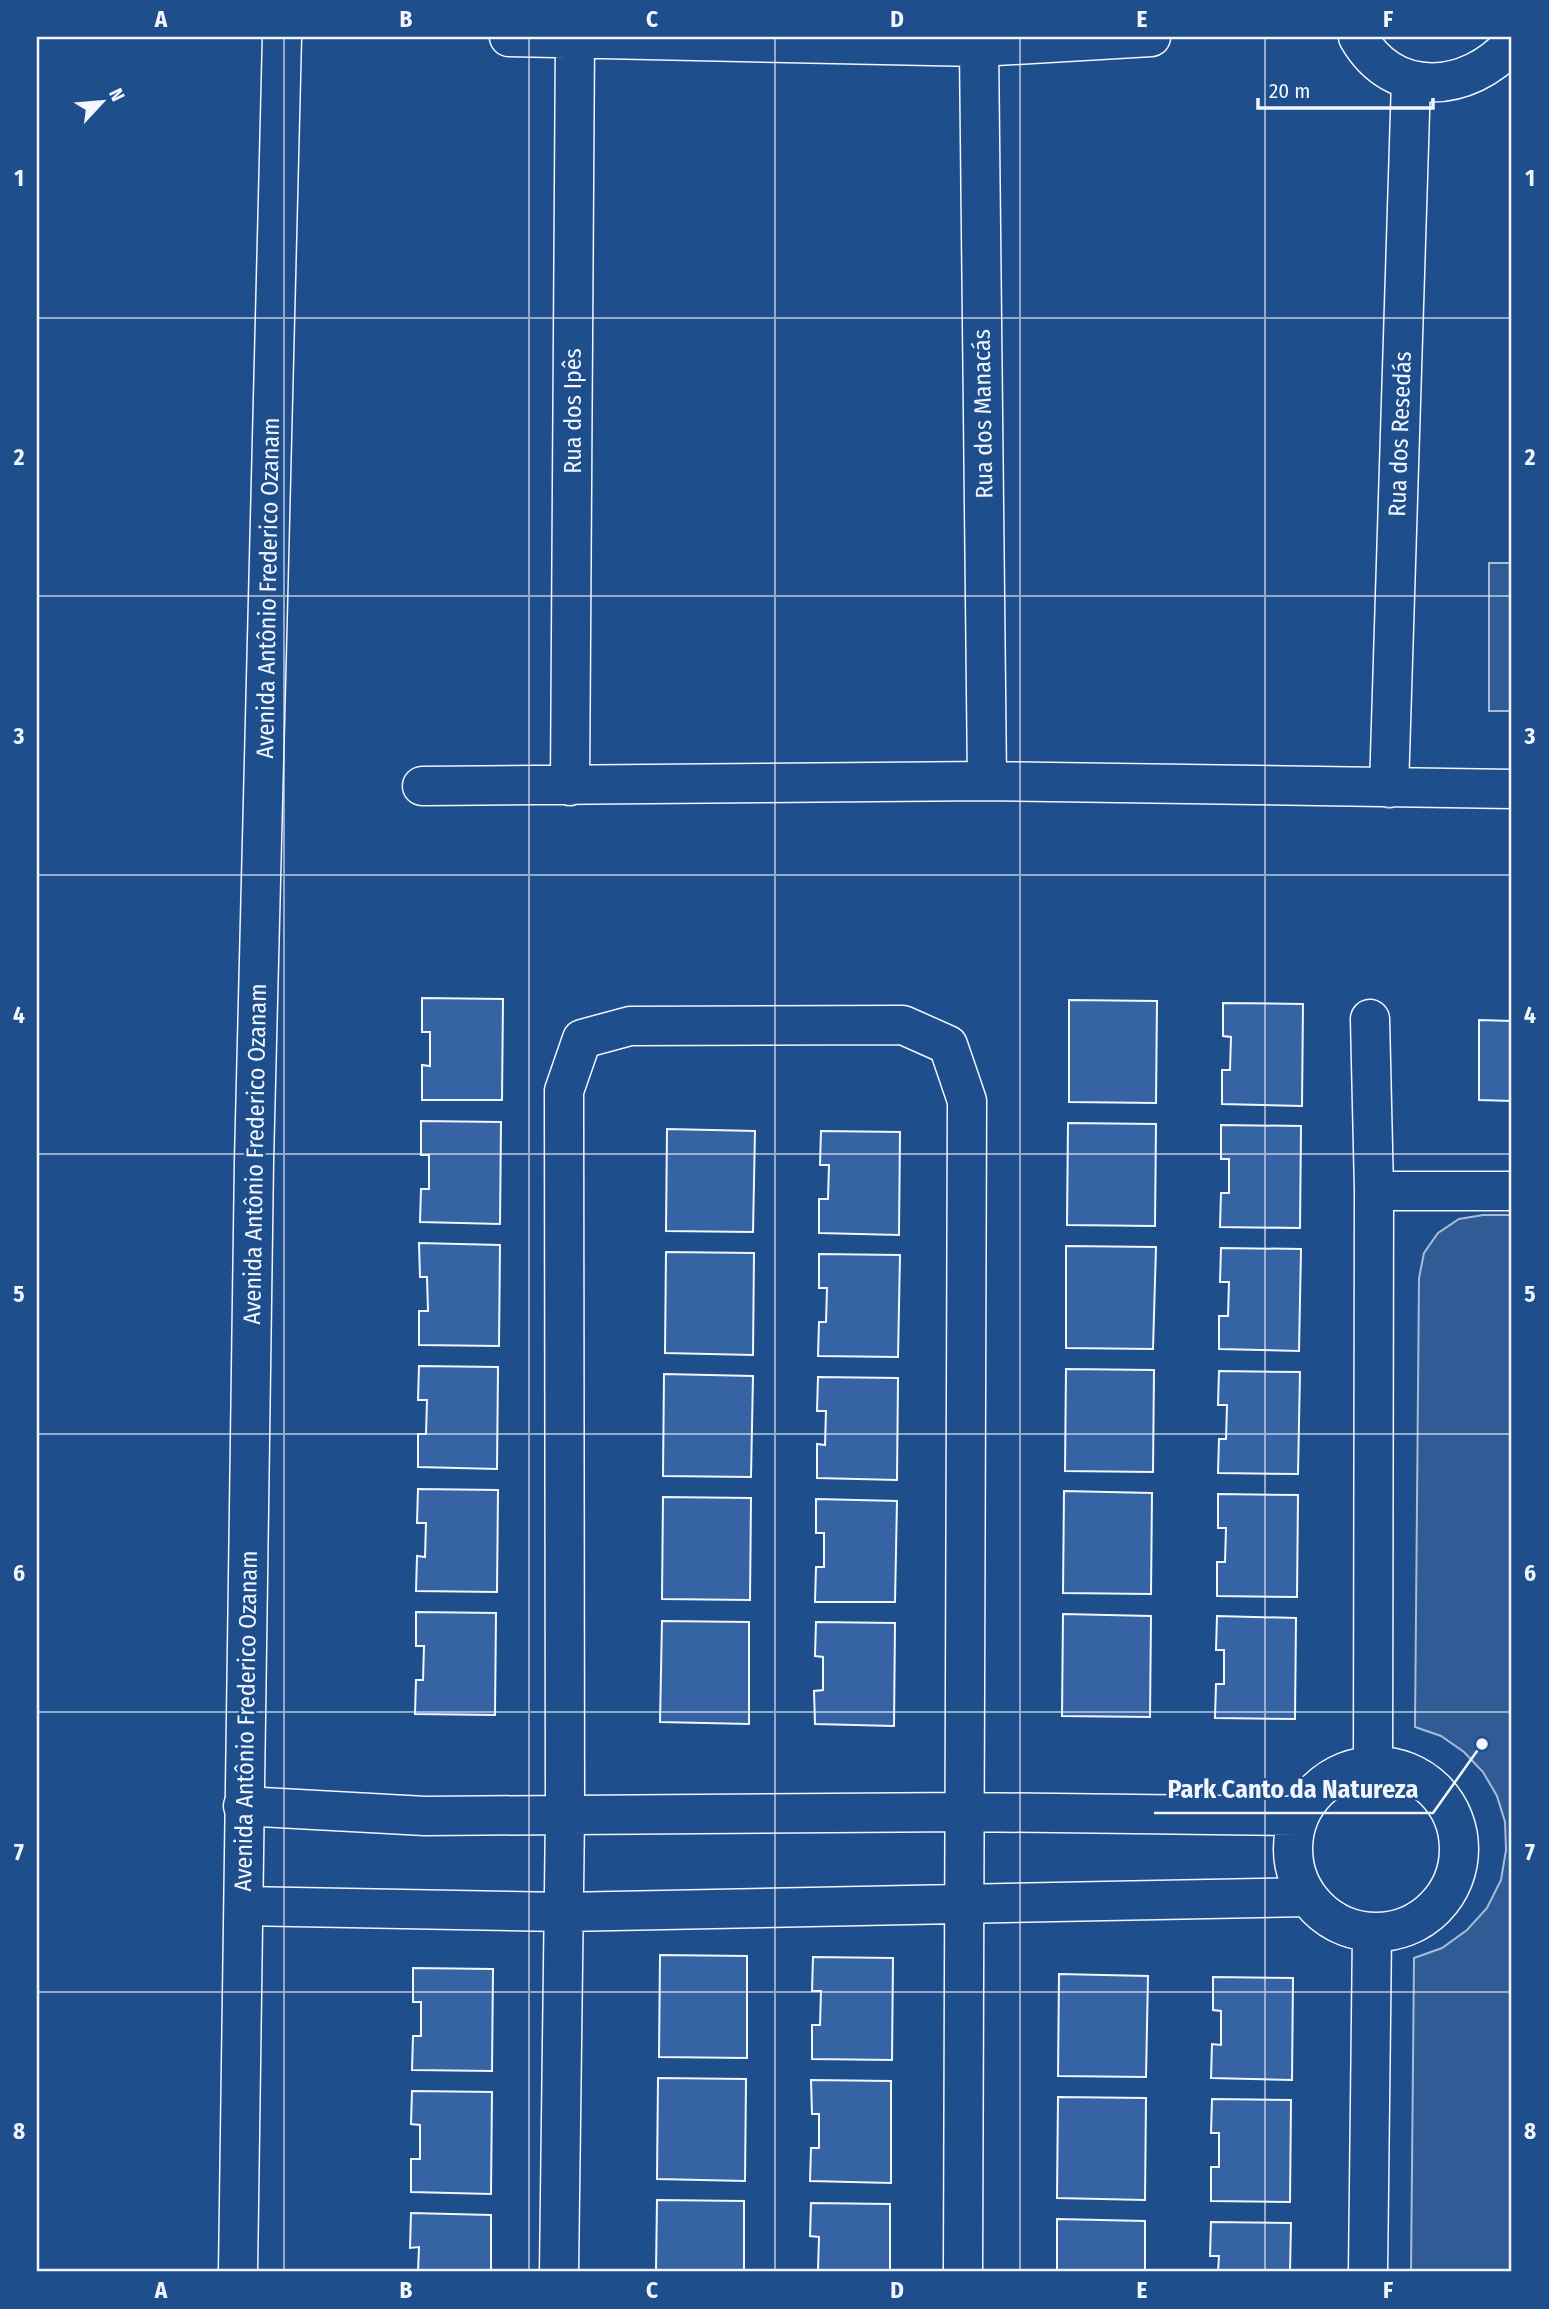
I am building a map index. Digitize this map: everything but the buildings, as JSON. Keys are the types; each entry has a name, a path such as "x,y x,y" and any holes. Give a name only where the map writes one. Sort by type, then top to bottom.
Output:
{"street":[{"name":"Avenida Antônio Frederico Ozanam","path":"238,2272 255,1147 282,37"},
{"path":"509,37 980,40 1151,37"},
{"name":"Rua dos Ipês","path":"570,786 575,37"},
{"path":"1358,37 1364,49 1385,67 1411,80 1441,83 1469,77 1495,63 1512,44"},
{"name":"Rua dos Manacás","path":"980,40 987,781"},
{"name":"Rua dos Resedás","path":"1388,788 1411,80"},
{"path":"422,786 987,781 1512,789"},
{"path":"1370,1019 1374,1191 1373,1765"},
{"path":"559,2272 565,1814 564,1091 582,1039 630,1026 902,1025 948,1045 967,1101 963,2272"},
{"path":"1374,1191 1512,1191"},
{"path":"1373,1765 1402,1770 1428,1784 1448,1807 1458,1835 1459,1865 1448,1893 1429,1915 1402,1929 1372,1933 1348,1928 1325,1916 1307,1897 1296,1873 1292,1848 1299,1816 1317,1790 1342,1772 1373,1765"},
{"path":"243,1806 425,1816 965,1812 1299,1816"},
{"path":"244,1906 563,1912 1307,1897"},
{"path":"1368,2272 1372,1933"}],"shaded area":[{"path":"1489,563 1512,563 1512,711 1489,711"},
{"path":"1483,1215 1512,1215 1512,2272 1411,2272 1414,1958 1442,1948 1467,1930 1487,1908 1501,1880 1506,1850 1505,1822 1497,1796 1483,1772 1464,1752 1441,1736 1415,1727 1419,1278 1424,1253 1438,1233 1459,1219"}],"place":[{"name":"Park Canto da Natureza","path":"1482,1744"}]}
